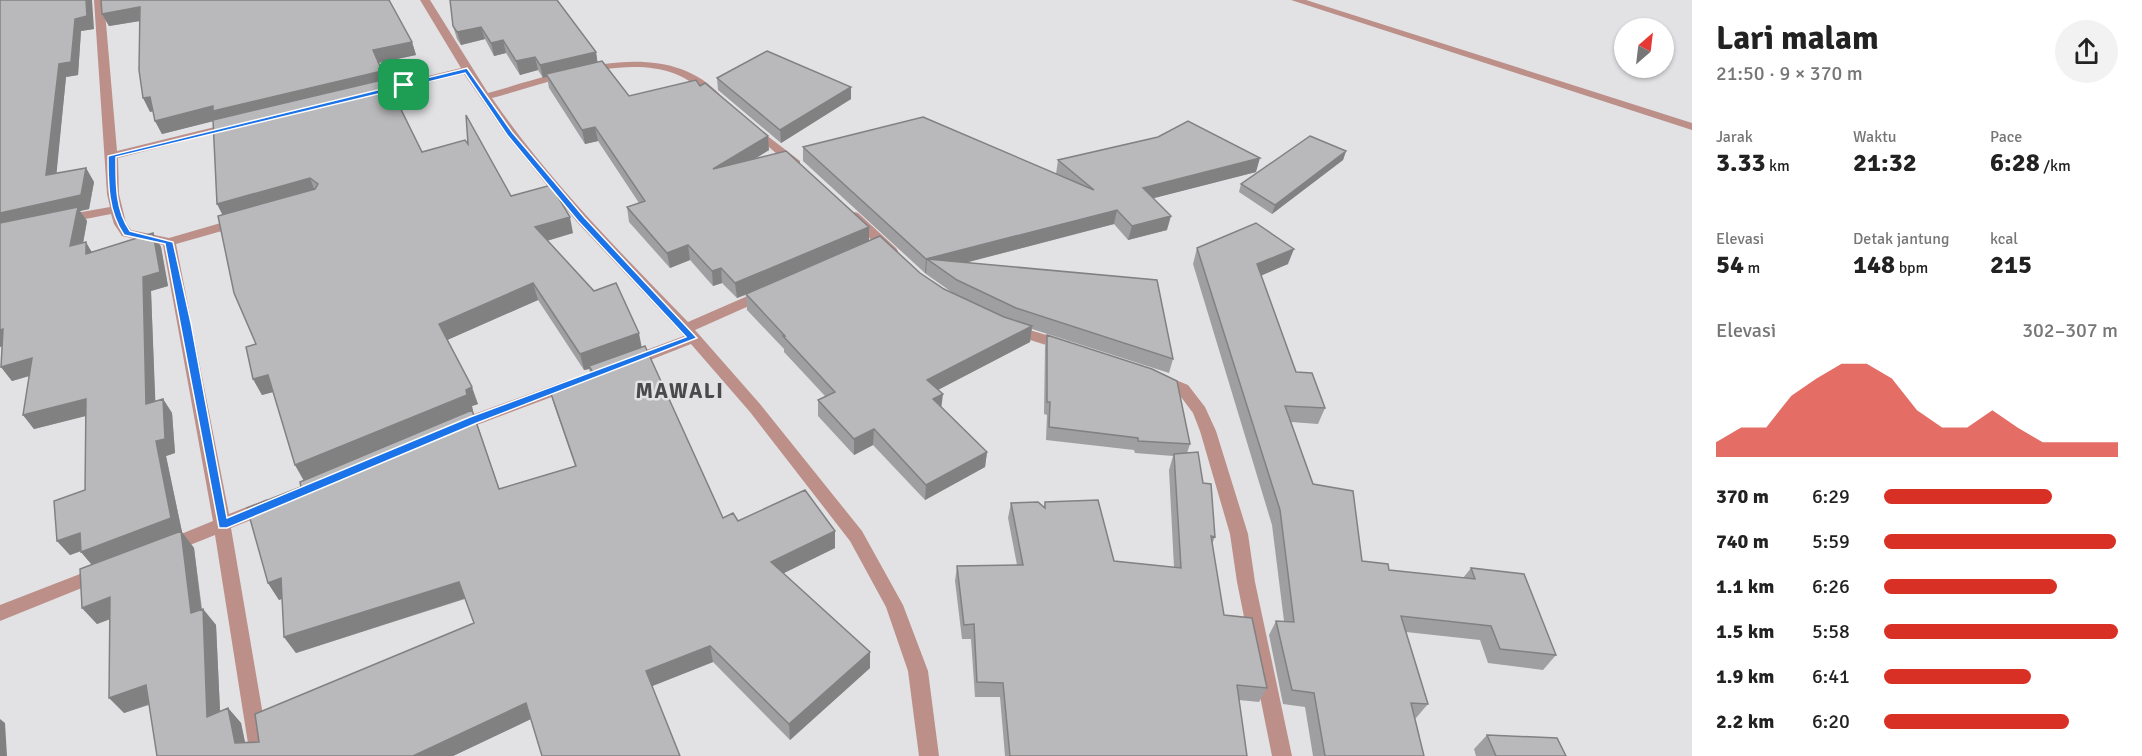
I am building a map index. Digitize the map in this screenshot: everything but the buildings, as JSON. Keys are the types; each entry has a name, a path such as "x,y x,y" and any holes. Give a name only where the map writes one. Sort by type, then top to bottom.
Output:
{"street":[{"path":"99,0 113,194 120,224 127,233 169,242 249,219"},
{"path":"425,0 467,70 510,133 581,219 755,408 856,536 894,605 918,671 929,756"},
{"path":"1296,0 1692,126"},
{"path":"485,97 621,65 650,65 677,70 703,86 803,170"},
{"path":"355,97 467,70"},
{"path":"112,156 244,123"},
{"path":"52,222 117,209"},
{"path":"847,210 877,245 904,263"},
{"path":"169,242 223,525 245,685 260,756"},
{"path":"616,367 689,334 773,291"},
{"path":"998,323 1082,352"},
{"path":"1144,372 1183,389 1200,411 1209,431 1239,534 1246,582 1282,756"},
{"path":"441,434 583,379"},
{"path":"156,551 277,502"},
{"path":"0,613 111,569"}],"district":[{"name":"MAWALI","path":"680,391"}],"route":[{"path":"467,70 510,133 581,219 693,338 474,420 223,525 169,242 127,233 120,224 113,194 112,156 404,85 467,70"}]}
